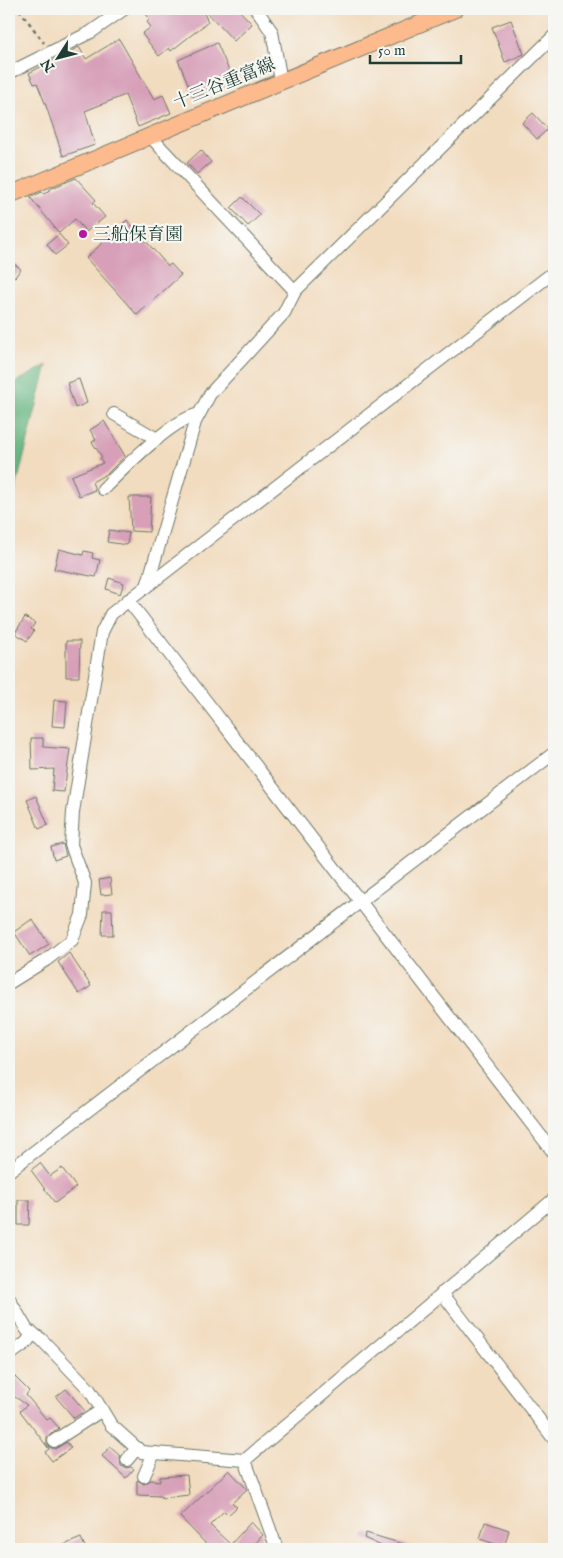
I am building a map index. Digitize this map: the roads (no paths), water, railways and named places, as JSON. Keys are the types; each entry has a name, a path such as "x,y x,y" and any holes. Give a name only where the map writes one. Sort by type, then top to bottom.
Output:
{"main road":[{"name":"十三谷重富線","path":"9,195 455,9"}],"street":[{"path":"9,73 91,32 124,9"},
{"path":"256,9 272,32 281,81"},
{"path":"148,584 195,422 210,394 284,313 295,291 554,36"},
{"path":"149,135 295,291"},
{"path":"9,983 46,960 72,940 82,915 85,883 71,845 73,812 102,632 111,614 554,272"},
{"path":"114,414 157,439"},
{"path":"103,489 157,439 190,416 199,414"},
{"path":"128,600 554,1154"},
{"path":"9,1171 554,753"},
{"path":"9,1299 27,1330 42,1339 89,1389 111,1425 141,1452 244,1460 554,1199"},
{"path":"442,1293 554,1438"},
{"path":"9,1355 26,1344 33,1333"},
{"path":"54,1441 102,1410"},
{"path":"127,1460 137,1448"},
{"path":"144,1476 154,1453"},
{"path":"244,1460 272,1547"}],"place":[{"name":"三船保育園","path":"83,234"}]}
